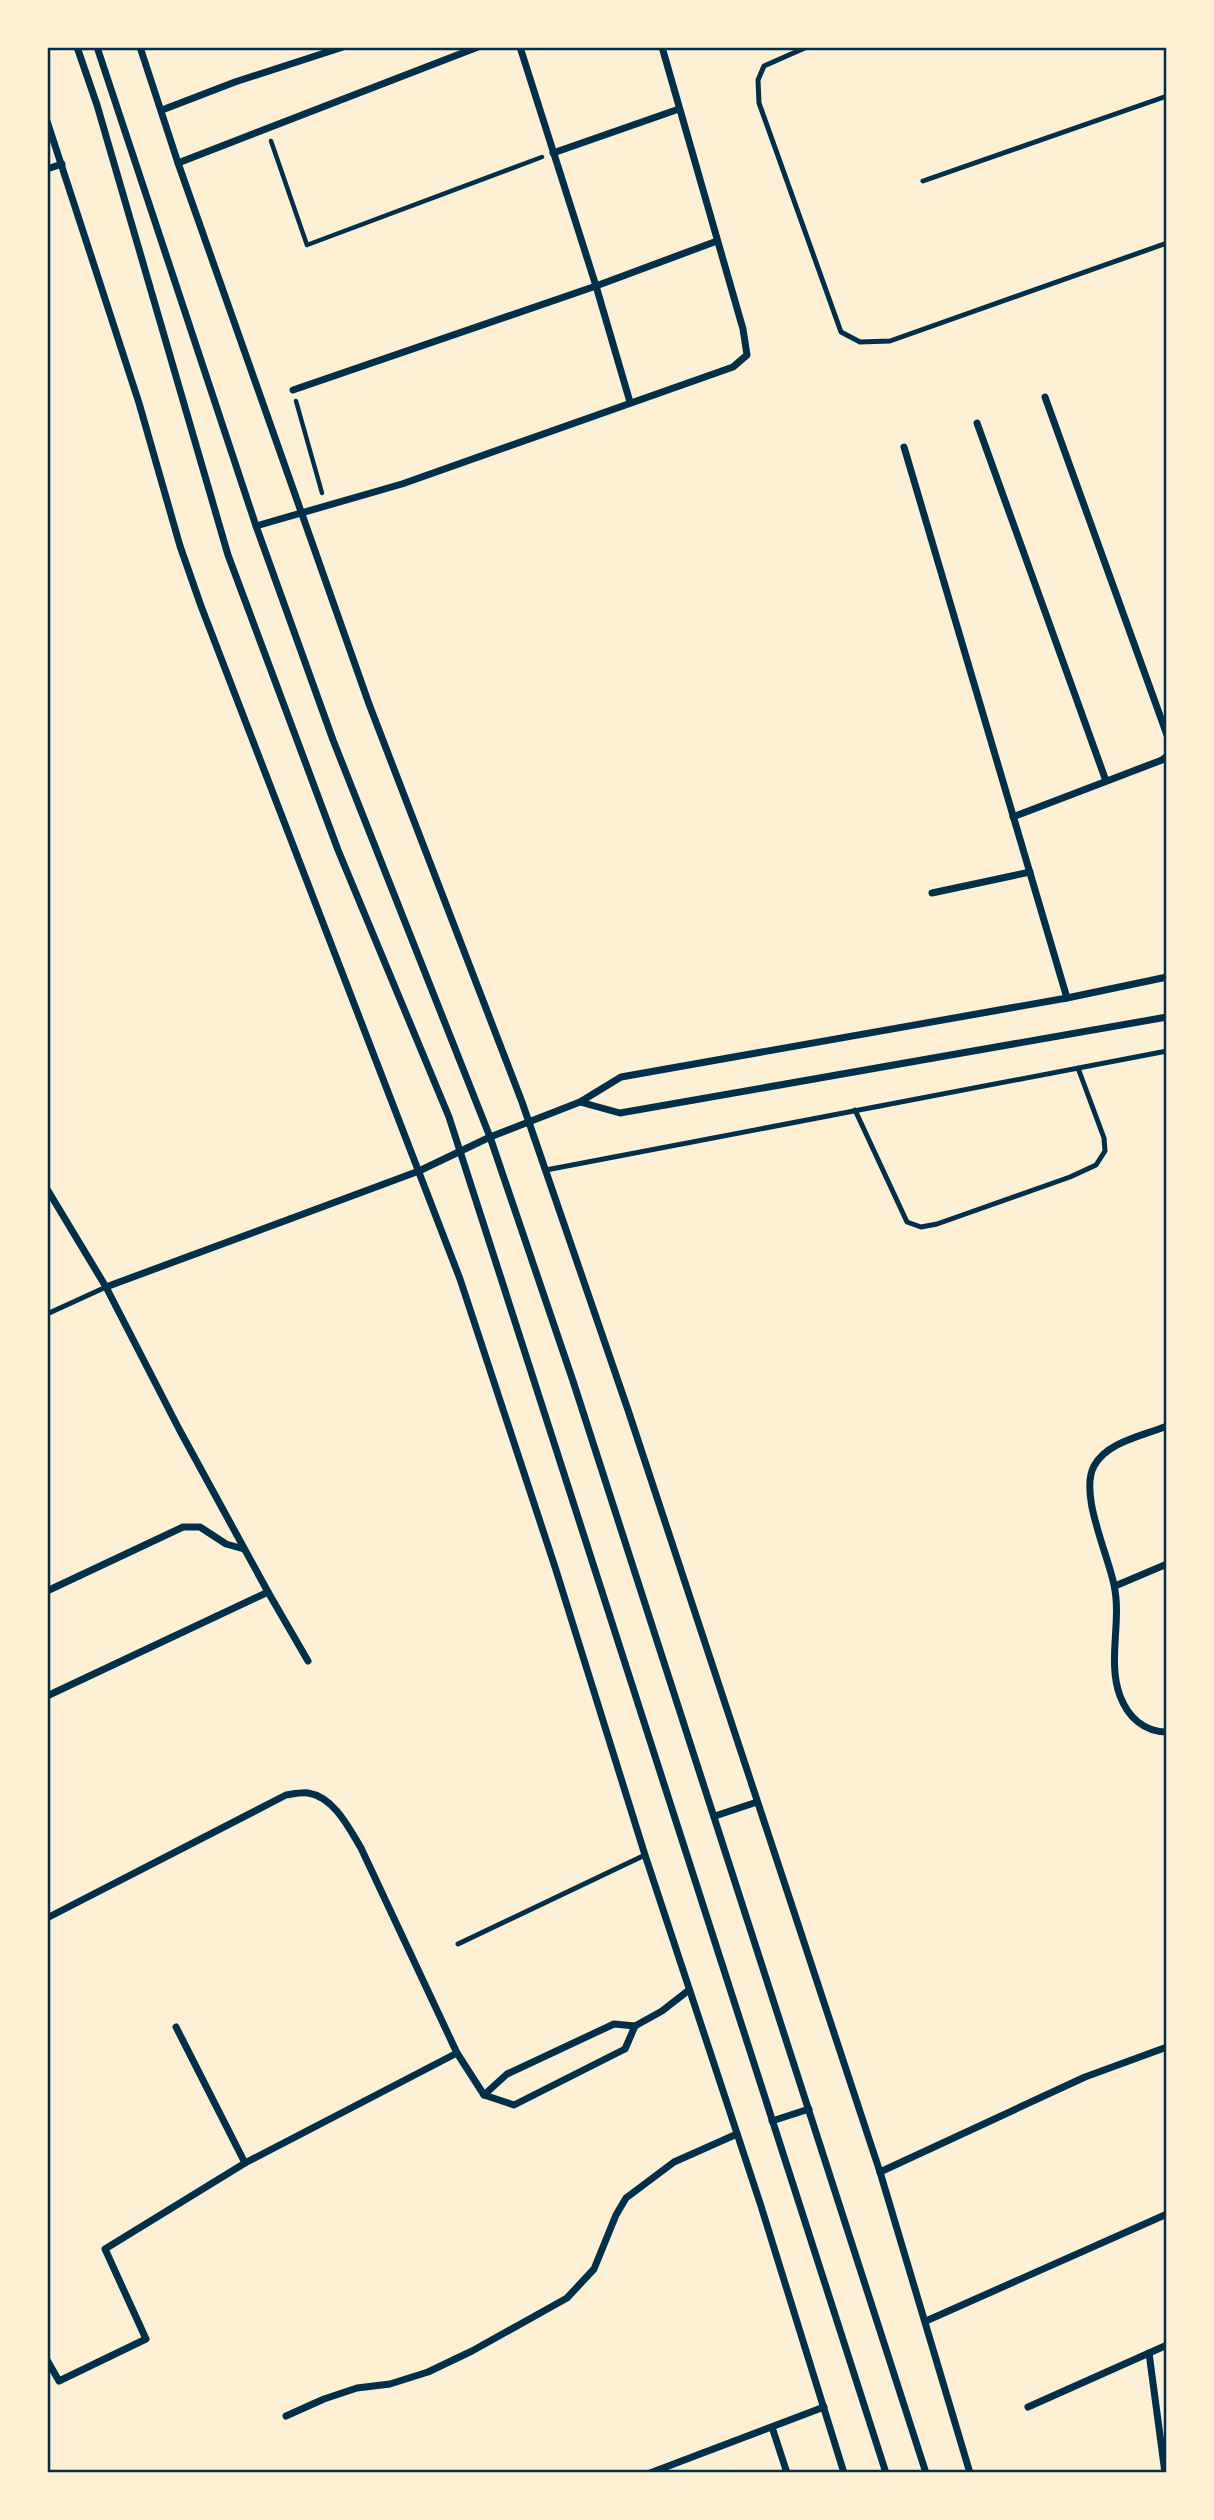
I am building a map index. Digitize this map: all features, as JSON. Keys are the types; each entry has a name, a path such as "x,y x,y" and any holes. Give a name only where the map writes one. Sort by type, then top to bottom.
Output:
{"street":[{"path":"77,47 97,105 228,555 338,850 449,1117 886,2473"},
{"path":"97,47 256,526 333,740 490,1137 715,1816 926,2473"},
{"path":"140,47 178,163 369,704 529,1121 628,1410 880,2172 970,2473"},
{"path":"162,110 235,82 343,47"},
{"path":"178,163 478,47"},
{"path":"520,47 597,286 630,402"},
{"path":"256,526 402,484 733,368 747,355 743,329 662,47"},
{"path":"553,153 679,109"},
{"path":"47,121 139,402 180,546 201,606 460,1279 555,1567 844,2473"},
{"path":"47,169 62,164"},
{"path":"293,390 597,286 717,241"},
{"path":"1045,397 1167,735"},
{"path":"977,423 1106,781"},
{"path":"904,447 1067,998"},
{"path":"1013,817 1167,756"},
{"path":"932,893 1030,872"},
{"path":"106,1287 419,1171 490,1137 580,1102 621,1077 1067,998 1167,977"},
{"path":"580,1102 620,1113 1167,1017"},
{"path":"47,1189 106,1287 178,1429 308,1661"},
{"path":"1167,1426 1105,1450 1092,1468 1089,1494 1115,1586 1118,1623 1115,1658 1119,1695 1133,1719 1155,1732 1167,1732"},
{"path":"47,1591 183,1527 200,1527 226,1544 244,1549"},
{"path":"1115,1586 1167,1564"},
{"path":"47,1696 268,1592"},
{"path":"47,1918 286,1795 308,1793 325,1800 345,1821 361,1848 457,2053 484,2095 514,2105 625,2049 635,2026"},
{"path":"715,1816 757,1802"},
{"path":"484,2095 507,2074 614,2024 635,2026 662,2011 689,1990"},
{"path":"176,2027 244,2163"},
{"path":"880,2172 1085,2077 1167,2047"},
{"path":"47,2360 59,2381 146,2339 105,2249 244,2163 457,2053"},
{"path":"772,2121 809,2109"},
{"path":"286,2416 357,2388 390,2385 428,2372 472,2351 567,2298 594,2269 615,2215 626,2197 674,2162 737,2134"},
{"path":"926,2320 1167,2214"},
{"path":"1028,2407 1167,2345"},
{"path":"1149,2353 1165,2473"},
{"path":"650,2473 824,2407"},
{"path":"772,2427 788,2473"}],"lane":[{"path":"807,47 764,66 758,79 759,103 841,332 850,337 860,342 890,341 1167,243"},
{"path":"923,181 1167,96"},
{"path":"545,1170 1167,1051"},
{"path":"855,1110 907,1222 921,1227 937,1224 1070,1177 1096,1165 1105,1151 1104,1138 1078,1068"},
{"path":"47,1314 106,1287"},
{"path":"458,1944 645,1855"}],"path":[{"path":"267,129 307,246 553,153"},
{"path":"293,390 323,494 334,491"}]}
